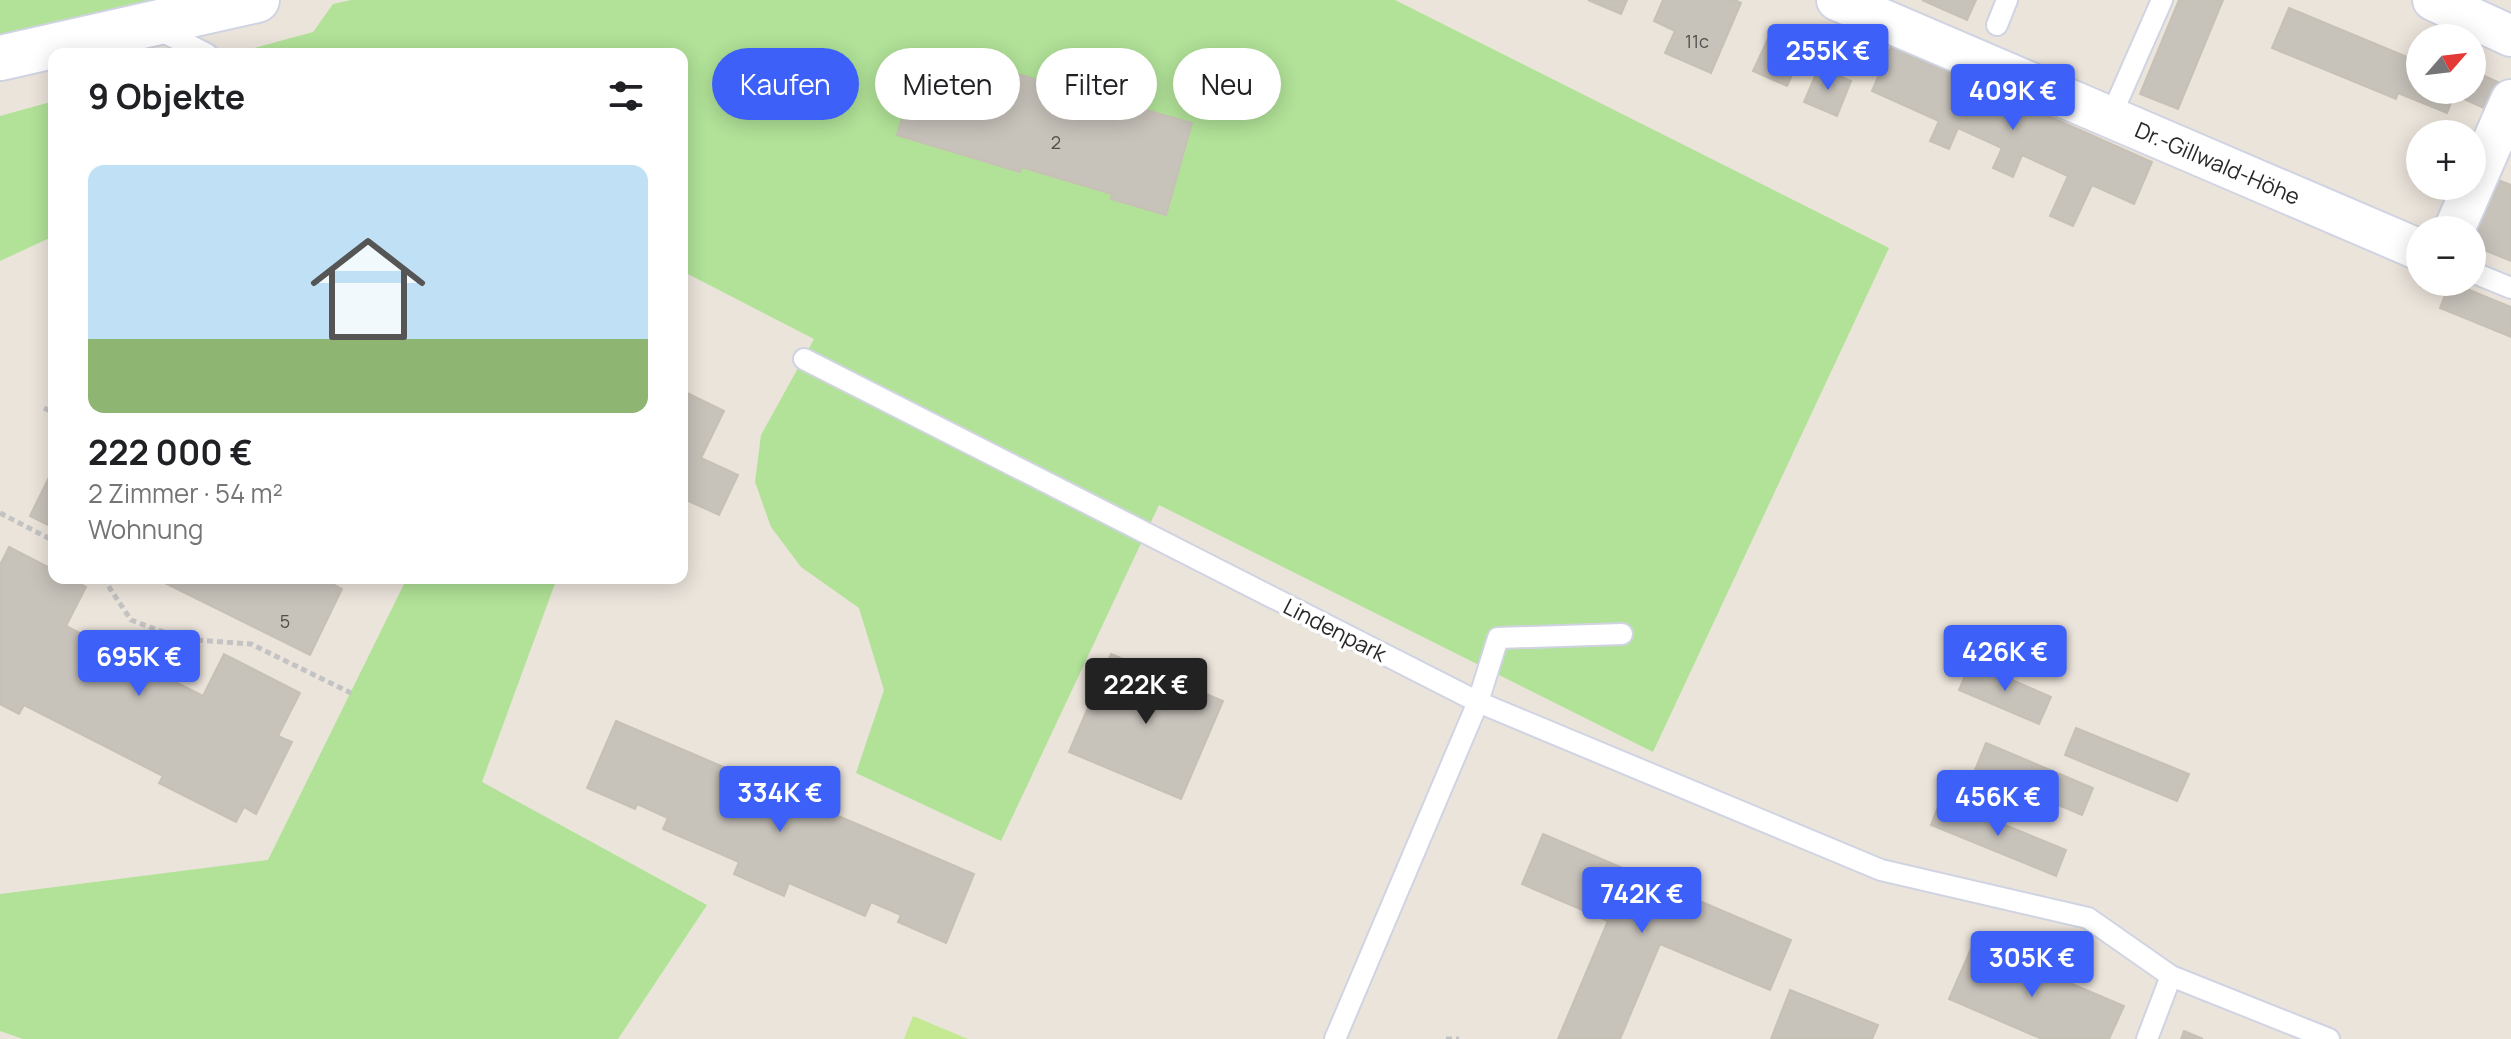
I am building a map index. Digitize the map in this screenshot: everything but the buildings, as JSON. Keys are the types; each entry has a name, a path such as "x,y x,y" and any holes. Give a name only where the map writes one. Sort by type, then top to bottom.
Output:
{"main road":[{"path":"0,58 257,0"}],"street":[{"name":"Dr.-Gillwald-Höhe","path":"1837,0 2406,244"},
{"path":"2433,0 2511,36"},
{"path":"2460,216 2511,100"}],"lane":[{"path":"1997,25 2007,0"},
{"path":"2110,118 2162,0"},
{"path":"147,24 195,48"},
{"path":"2486,278 2511,288"},
{"name":"Lindenpark","path":"804,359 1478,702 1881,870 2088,918 2171,976 2329,1039"},
{"path":"1335,1039 1478,702 1498,638 1622,634"},
{"path":"2147,1039 2171,976"}],"path":[{"path":"44,408 48,410"},
{"path":"0,513 48,538"},
{"path":"107,584 131,620 182,639 251,644 351,693"},
{"path":"1446,1039 1459,1039"}],"green space":[{"path":"0,0 172,0 0,41"},
{"path":"351,0 1395,0 1889,248 1653,752 1159,505 1001,841 856,773 884,690 859,608 801,567 771,527 755,482 761,435 814,339 688,274 688,48 254,48 313,32 333,4"},
{"path":"48,103 48,239 0,261 0,116"},
{"path":"404,584 555,584 482,782 707,905 618,1039 23,1039 0,1031 0,894 268,860"},
{"path":"913,1016 968,1039 904,1039"}]}
